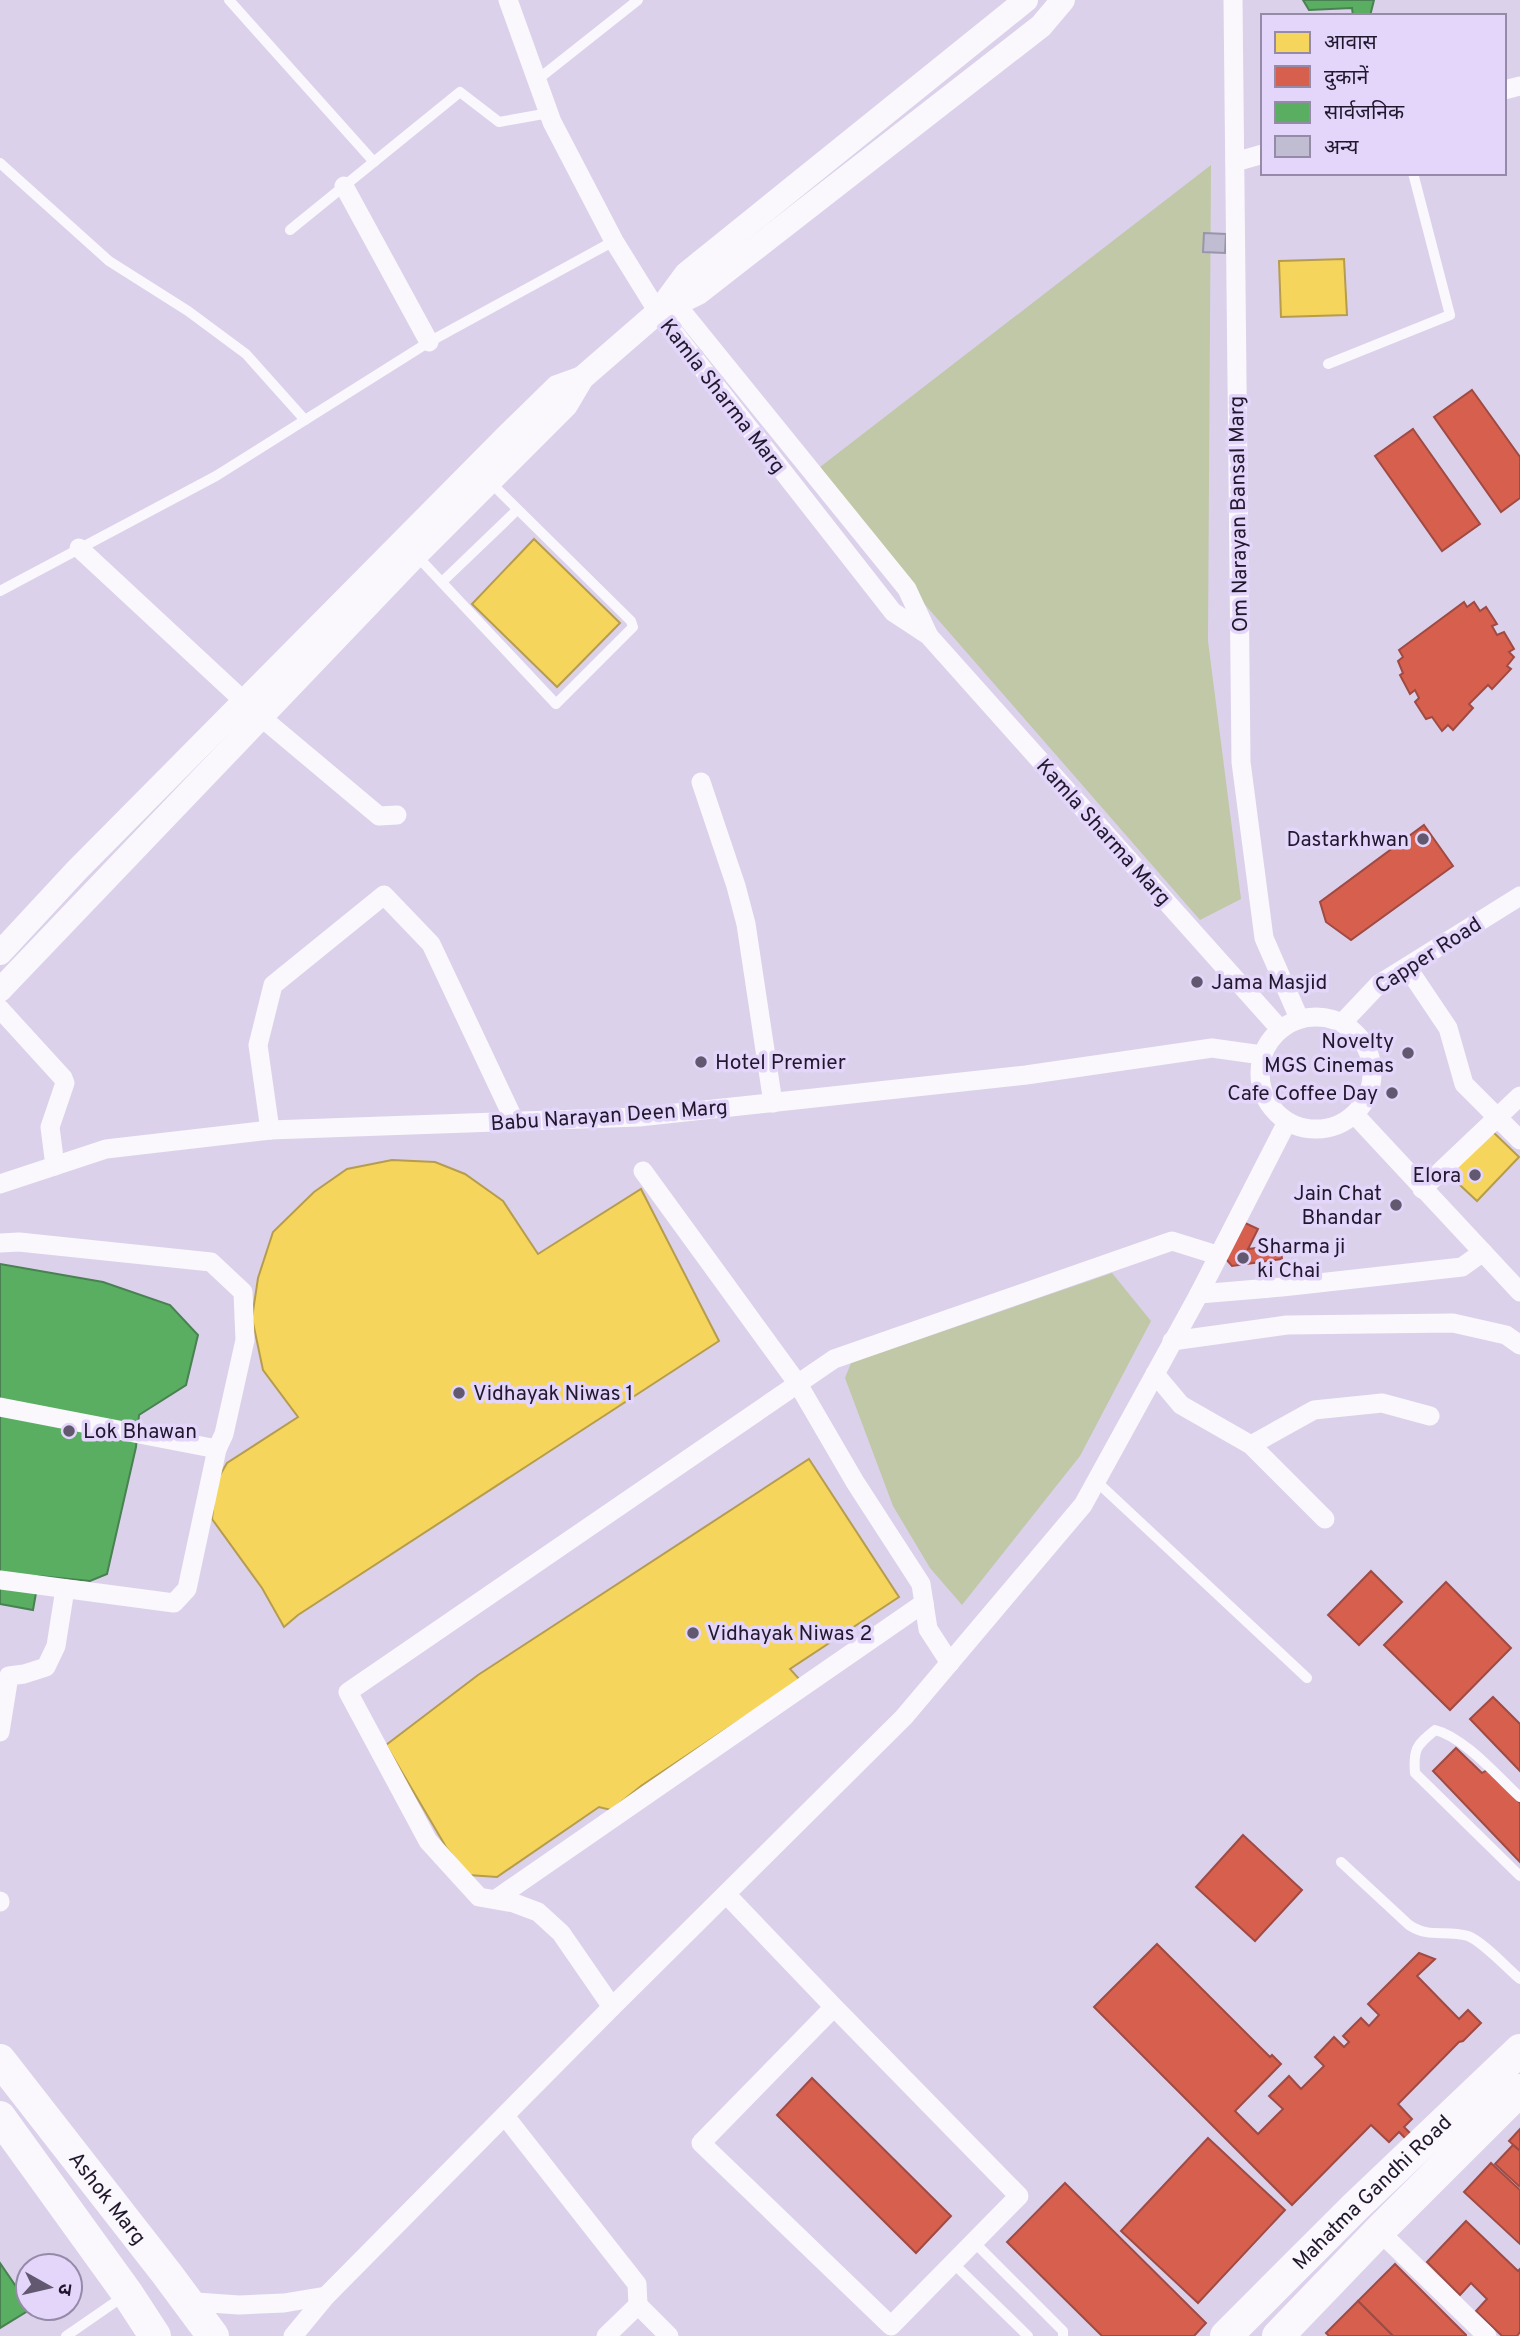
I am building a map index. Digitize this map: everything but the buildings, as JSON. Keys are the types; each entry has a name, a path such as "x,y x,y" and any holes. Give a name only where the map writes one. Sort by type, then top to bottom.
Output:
{"main road":[{"name":"Mahatma Gandhi Road","path":"1226,2336 1355,2207 1520,2050"},
{"name":"Ashok Marg","path":"0,2060 213,2336"},
{"name":"Mahatma Gandhi Road","path":"1278,2336 1378,2231 1520,2090"},
{"name":"Ashok Marg","path":"0,2117 155,2336"}],"street":[{"path":"508,0 549,113 614,241 667,308"},
{"path":"667,308 686,274 1026,0"},
{"path":"410,548 490,482 566,405 582,379 667,308 698,293 1041,26 1063,0"},
{"name":"Om Narayan Bansal Marg","path":"1233,0 1241,762 1264,938 1299,1018"},
{"path":"1235,162 1261,155"},
{"path":"344,186 429,342"},
{"name":"Kamla Sharma Marg","path":"667,308 809,469 907,589 928,635"},
{"name":"Kamla Sharma Marg","path":"667,308 791,484 893,612 928,635 1279,1029"},
{"path":"0,990 136,847 253,710 410,548 557,387 582,379"},
{"path":"791,484 809,469"},
{"path":"79,548 253,710 379,816 397,815"},
{"path":"0,953 119,828 253,710"},
{"path":"701,782 746,924 773,1103"},
{"path":"119,828 136,847"},
{"path":"270,1130 258,1045 273,985 384,895 431,944 514,1122"},
{"name":"Capper Road","path":"1343,1023 1379,984 1520,896"},
{"path":"1406,967 1448,1028 1464,1084 1520,1140"},
{"path":"0,1009 65,1083 50,1127 55,1166"},
{"path":"1324,1016 1343,1023 1360,1036 1371,1057 1372,1082 1365,1102 1355,1115 1330,1128 1309,1130 1287,1122 1271,1108 1263,1093 1259,1075 1266,1046 1279,1029 1299,1018 1324,1016"},
{"name":"Babu Narayan Deen Marg","path":"0,1184 106,1149 270,1130 639,1117 1026,1076 1212,1048 1262,1055"},
{"path":"1422,1189 1520,1096"},
{"path":"1355,1115 1520,1292"},
{"path":"293,2336 326,2297 612,2007 904,1717 1083,1505 1199,1294 1287,1122"},
{"path":"643,1171 798,1384 855,1482 921,1584 928,1629 950,1663"},
{"path":"612,2007 561,1933 538,1912 514,1903 478,1897 428,1841 348,1692 834,1359 1172,1241 1217,1255"},
{"path":"0,1243 19,1242 211,1262 243,1292 245,1340 224,1434 217,1449 187,1589 174,1603 0,1580"},
{"path":"1199,1294 1462,1267 1483,1252"},
{"path":"1172,1341 1287,1325 1453,1323 1506,1335 1520,1346"},
{"path":"1155,1374 1181,1405 1251,1445 1325,1519"},
{"path":"1251,1445 1314,1410 1382,1403 1430,1416"},
{"path":"0,1406 217,1449"},
{"path":"0,1732 9,1676 46,1667 56,1646 65,1589"},
{"path":"496,1899 924,1603"},
{"path":"726,1894 1019,2196 891,2326 701,2143 834,2007"},
{"path":"505,2116 637,2284 638,2305 669,2336"},
{"path":"1378,2231 1487,2336"},
{"path":"167,2274 196,2302 239,2305 284,2303 326,2297"},
{"path":"606,2336 638,2305"}],"lane":[{"path":"229,0 374,162"},
{"path":"537,80 638,0"},
{"path":"290,230 460,92 499,122 549,113"},
{"path":"0,163 109,261 188,310 246,354 305,420"},
{"path":"1328,364 1450,315 1414,175"},
{"path":"0,591 216,476 429,342 614,241"},
{"path":"410,548 556,704 633,627 631,621 490,482"},
{"path":"442,582 517,510"},
{"path":"1096,1481 1307,1678"},
{"path":"1520,1797 1446,1733 1435,1730 1417,1745 1415,1773 1520,1877"},
{"path":"1341,1862 1421,1933 1452,1932 1472,1937 1520,1979"},
{"path":"974,2242 1063,2331 1063,2336"},
{"path":"954,2264 1028,2336"},
{"path":"66,2336 127,2294"}],"green space":[{"path":"1211,165 1208,641 1241,899 1200,920 811,474"},
{"path":"1112,1273 1151,1321 1080,1456 962,1605 930,1568 893,1506 845,1378 851,1363"}],"place":[{"name":"Dastarkhwan","path":"1423,839"},
{"name":"Jama Masjid","path":"1197,982"},
{"name":"Novelty MGS Cinemas","path":"1408,1053"},
{"name":"Hotel Premier","path":"701,1062"},
{"name":"Cafe Coffee Day","path":"1392,1093"},
{"name":"Elora","path":"1475,1175"},
{"name":"Jain Chat Bhandar","path":"1396,1205"},
{"name":"Sharma ji ki Chai","path":"1243,1258"},
{"name":"Vidhayak Niwas 1","path":"459,1393"},
{"name":"Lok Bhawan","path":"69,1431"},
{"name":"Vidhayak Niwas 2","path":"693,1633"}]}
